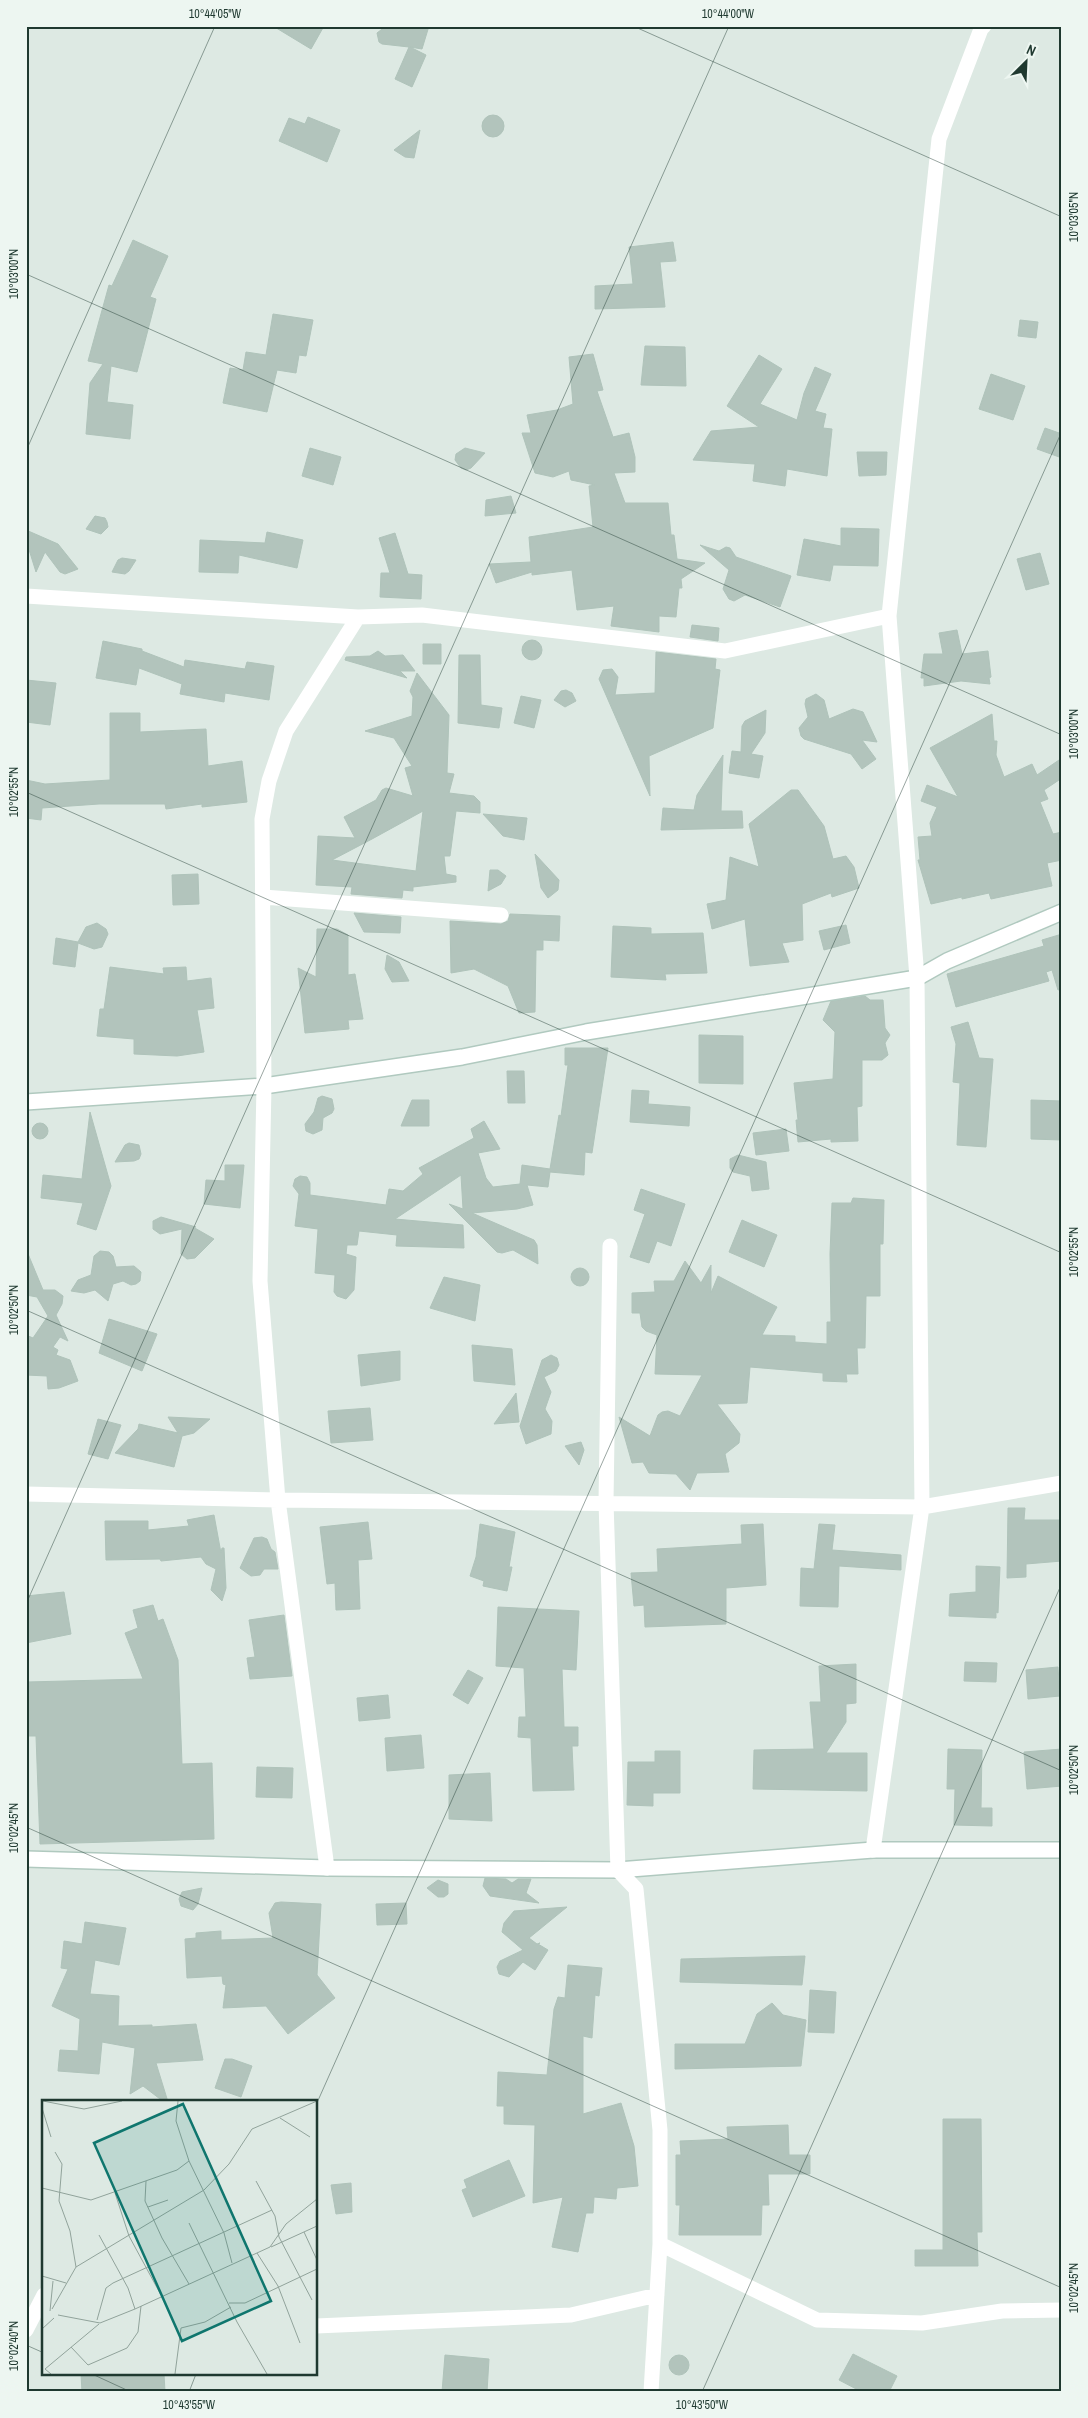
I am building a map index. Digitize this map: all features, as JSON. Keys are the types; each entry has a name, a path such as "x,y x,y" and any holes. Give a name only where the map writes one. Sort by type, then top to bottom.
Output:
{"street":[{"path":"873,1850 922,1507 917,978 889,616 938,139 981,29 984,26"},
{"path":"26,596 358,617 422,615 725,651 889,616"},
{"path":"327,1868 278,1500 260,1281 264,1086 262,819 269,781 286,731 358,617"},
{"path":"263,898 500,915"},
{"path":"26,1102 264,1086 462,1056 586,1032 917,978 948,961 1062,912"},
{"path":"610,1246 606,1502 618,1870 636,1889 660,2130 660,2244 651,2392"},
{"path":"26,1494 278,1500 606,1502 922,1507 1062,1483"},
{"path":"26,1859 327,1868 618,1870 873,1850 1062,1850"},
{"path":"660,2244 816,2320 922,2323 1002,2311 1062,2310"},
{"path":"318,2326 571,2314 657,2295"},
{"path":"26,2330 42,2299"}],"building":[{"path":"273,26 324,26 311,49"},
{"path":"386,26 429,26 422,49 410,47 426,55 412,87 395,79 409,47 379,42 377,33"},
{"path":"493,115 503,122 504,126 497,136 493,137 483,130 482,126 489,116"},
{"path":"308,117 340,130 327,162 279,141 289,118 305,124"},
{"path":"420,130 414,158 405,157 394,150"},
{"path":"133,240 168,256 150,297 156,299 137,372 111,366 107,402 133,405 130,439 86,434 90,383 103,364 88,361 109,285 112,286"},
{"path":"673,242 676,261 660,262 665,307 595,309 595,286 633,284 629,247"},
{"path":"273,314 313,320 306,356 299,355 296,373 277,370 267,412 223,403 230,368 243,370 246,352 266,355"},
{"path":"1020,320 1038,322 1036,338 1018,336"},
{"path":"645,346 685,347 686,386 641,385"},
{"path":"593,354 603,390 597,391 613,437 629,433 635,457 635,472 614,473 625,503 668,503 671,535 674,535 677,559 705,563 681,579 682,588 679,588 676,617 659,616 659,632 611,626 614,606 577,610 572,570 532,575 532,572 496,583 489,564 531,562 529,537 593,527 589,486 595,485 571,480 569,471 553,477 535,473 522,433 531,433 527,415 557,410 573,404 569,357"},
{"path":"759,355 782,369 760,404 797,420 804,393 815,367 831,374 815,411 826,414 823,428 832,429 827,476 787,469 785,486 753,481 755,464 693,460 711,431 759,427 727,406"},
{"path":"991,374 1025,386 1013,420 979,409"},
{"path":"1045,428 1062,434 1062,458 1037,449"},
{"path":"310,448 341,457 333,485 302,476"},
{"path":"465,448 485,453 471,468 466,470 461,468 455,460 456,454"},
{"path":"857,452 887,452 886,475 859,476"},
{"path":"511,496 516,513 485,516 486,500"},
{"path":"95,516 105,518 107,522 108,527 101,534 86,529"},
{"path":"841,528 879,529 878,566 833,565 830,581 797,575 804,539 841,546"},
{"path":"26,530 58,544 78,569 65,574 60,572 45,552 36,572 26,540"},
{"path":"267,532 303,540 297,568 239,555 238,573 199,572 200,540 265,543"},
{"path":"395,533 408,574 422,575 421,599 380,597 381,573 390,573 379,538"},
{"path":"700,545 719,551 726,547 730,548 736,557 791,576 780,607 745,595 734,601 729,599 723,589 729,570"},
{"path":"1040,553 1049,584 1026,590 1017,559"},
{"path":"122,558 136,560 125,574 112,572 118,560"},
{"path":"692,625 719,628 718,641 690,637"},
{"path":"957,630 962,654 988,651 990,684 961,681 924,686 924,678 921,678 924,654 943,654 939,633"},
{"path":"532,640 539,643 542,650 539,657 532,660 525,657 522,650 525,643"},
{"path":"103,641 142,649 142,651 184,667 185,660 245,669 247,662 274,666 269,700 225,693 224,702 180,694 182,684 139,668 136,685 96,678"},
{"path":"423,644 441,644 441,664 423,664"},
{"path":"378,651 385,656 403,655 415,671 400,671 407,678 345,660 346,657 370,656"},
{"path":"656,652 716,659 715,669 720,670 713,728 649,756 650,796 599,679 603,670 612,669 618,677 615,695 655,693"},
{"path":"459,655 480,655 481,705 502,708 499,728 458,723"},
{"path":"417,673 449,715 447,773 454,774 449,793 474,796 480,802 480,813 456,811 450,856 444,856 446,874 456,876 456,882 413,887 413,891 403,890 402,898 351,894 352,887 316,885 318,836 355,838 344,817 376,800 382,790 386,788 413,796 405,768 412,766 394,738 365,731 412,716 413,697 410,691","holes":["423,811 416,871 332,860"]},
{"path":"26,680 56,683 50,725 26,722"},
{"path":"566,690 572,693 576,701 565,707 554,700 561,691"},
{"path":"816,694 824,700 829,719 853,709 863,712 877,742 862,740 876,759 862,769 851,754 804,739 801,736 799,728 808,717 805,704 806,699"},
{"path":"521,696 541,700 534,728 514,723"},
{"path":"766,710 765,733 751,754 763,756 759,778 729,773 732,751 741,752 742,726 745,721"},
{"path":"110,713 140,713 140,732 206,729 208,766 242,761 247,802 202,807 202,804 166,809 165,804 99,804 42,808 41,820 26,818 26,780 45,784 110,780"},
{"path":"992,714 994,741 997,741 996,755 1004,777 1032,764 1037,775 1062,758 1062,778 1044,790 1048,799 1040,802 1053,834 1062,832 1062,860 1047,863 1052,886 991,899 989,893 931,904 918,860 920,860 918,837 932,836 930,823 937,807 921,801 927,785 958,797 930,748"},
{"path":"723,755 721,811 742,811 743,828 661,830 663,808 694,810 697,795"},
{"path":"791,790 798,790 824,826 833,859 846,856 854,867 859,888 832,897 831,893 802,904 803,940 782,943 789,962 750,966 745,919 712,929 707,904 726,900 730,857 759,867 749,824"},
{"path":"483,814 527,818 524,840 503,836"},
{"path":"535,854 559,880 558,890 548,898 541,888"},
{"path":"490,870 498,870 506,876 501,884 488,891"},
{"path":"198,874 199,904 173,905 172,875"},
{"path":"354,913 401,917 400,933 364,932"},
{"path":"510,914 560,916 559,941 543,940 543,950 536,950 535,1012 519,1013 508,986 474,969 451,973 450,921 501,924 508,921"},
{"path":"97,923 106,929 108,934 102,947 94,949 78,943 75,967 53,964 56,938 78,942 86,927"},
{"path":"846,925 850,943 824,950 819,931"},
{"path":"613,926 651,928 651,934 703,933 707,973 665,974 666,980 611,977"},
{"path":"317,929 337,929 348,935 348,975 355,974 363,1019 348,1020 349,1029 305,1033 298,968 316,977"},
{"path":"1062,934 1062,989 1058,990 1052,970 1046,972 1049,981 956,1007 947,974 1044,946 1042,940"},
{"path":"387,955 399,962 409,981 392,982 385,969"},
{"path":"110,967 164,974 163,968 186,967 187,981 211,978 214,1008 197,1010 204,1052 177,1056 134,1054 134,1039 97,1036 100,1009 104,1009"},
{"path":"865,996 870,1000 883,1000 885,1028 890,1035 885,1043 888,1055 882,1060 862,1060 862,1106 857,1107 858,1141 831,1142 831,1139 798,1142 794,1083 833,1079 835,1032 823,1020 831,1001"},
{"path":"968,1022 979,1058 993,1059 986,1147 957,1145 960,1083 953,1082 956,1044 951,1027"},
{"path":"699,1035 743,1036 743,1084 699,1083"},
{"path":"565,1048 608,1048 592,1153 585,1152 584,1175 550,1172 548,1187 527,1185 533,1205 517,1209 472,1213 534,1240 537,1245 538,1264 513,1250 502,1253 497,1252 449,1204 463,1209 461,1175 395,1219 463,1225 464,1248 396,1246 397,1235 359,1231 357,1245 347,1245 346,1254 356,1257 354,1290 346,1299 337,1296 334,1292 335,1275 315,1273 318,1229 295,1226 299,1194 293,1186 295,1179 300,1176 307,1177 310,1183 310,1195 386,1205 389,1189 403,1191 423,1174 419,1168 474,1138 471,1129 484,1121 500,1149 478,1153 486,1178 493,1187 520,1184 522,1165 550,1169 559,1115 561,1116 568,1065 565,1065"},
{"path":"507,1071 524,1071 525,1103 508,1103"},
{"path":"632,1090 649,1091 648,1104 690,1107 689,1126 630,1122"},
{"path":"322,1096 332,1099 334,1109 332,1113 323,1118 322,1130 313,1134 306,1131 305,1124 314,1112 318,1098"},
{"path":"412,1100 429,1100 429,1126 401,1126"},
{"path":"1031,1100 1062,1101 1062,1140 1031,1139"},
{"path":"90,1112 111,1186 96,1230 77,1224 83,1203 41,1198 43,1175 82,1179"},
{"path":"37,1123 43,1123 48,1128 46,1137 37,1139 32,1134 32,1128"},
{"path":"786,1129 789,1151 756,1155 753,1133"},
{"path":"129,1143 139,1145 141,1154 139,1159 115,1162 125,1145"},
{"path":"738,1155 766,1162 769,1189 752,1191 750,1176 733,1172 730,1168 730,1159"},
{"path":"225,1165 244,1165 240,1208 204,1204 206,1180 225,1181"},
{"path":"641,1189 685,1204 671,1246 657,1241 649,1263 630,1257 645,1214 634,1210"},
{"path":"853,1198 884,1200 883,1244 880,1244 880,1296 866,1296 865,1348 857,1348 858,1374 846,1374 847,1382 823,1381 823,1373 750,1367 747,1403 717,1404 740,1434 739,1443 725,1454 729,1472 697,1473 690,1490 676,1474 649,1473 643,1462 632,1463 619,1417 650,1436 658,1415 662,1412 668,1411 680,1416 702,1375 655,1374 657,1335 646,1331 642,1327 640,1313 632,1313 632,1293 655,1292 654,1281 674,1281 685,1261 701,1283 711,1265 711,1293 718,1276 777,1307 762,1335 795,1336 795,1342 827,1344 827,1322 831,1322 830,1254 832,1203 851,1203"},
{"path":"161,1217 196,1227 193,1227 214,1239 195,1258 187,1259 181,1254 182,1229 160,1234 153,1229 153,1221"},
{"path":"742,1220 777,1235 764,1267 729,1252"},
{"path":"26,1249 43,1290 55,1290 63,1296 62,1304 56,1315 68,1341 60,1337 53,1347 58,1350 56,1355 70,1360 78,1381 59,1388 48,1389 47,1376 26,1375 26,1335 33,1338 48,1316 37,1297 26,1295"},
{"path":"100,1251 109,1252 113,1256 116,1267 134,1266 141,1272 140,1281 136,1284 131,1285 123,1281 113,1284 108,1301 95,1290 84,1293 71,1291 78,1280 91,1275 94,1256"},
{"path":"576,1268 584,1268 589,1273 587,1284 576,1286 571,1281 571,1273"},
{"path":"444,1277 480,1285 475,1321 430,1308"},
{"path":"109,1319 157,1334 142,1371 99,1353"},
{"path":"472,1345 512,1349 515,1385 474,1381"},
{"path":"400,1351 400,1380 361,1386 358,1355"},
{"path":"551,1355 557,1358 559,1365 556,1371 544,1377 551,1392 545,1409 552,1421 551,1434 526,1444 520,1426 542,1360"},
{"path":"516,1393 519,1422 494,1424"},
{"path":"370,1408 373,1440 331,1443 328,1411"},
{"path":"168,1417 210,1419 194,1433 182,1436 174,1467 115,1453 138,1429 139,1424 178,1433"},
{"path":"98,1419 121,1425 108,1459 88,1454"},
{"path":"581,1442 584,1450 579,1465 565,1446"},
{"path":"1008,1508 1025,1508 1024,1520 1062,1520 1062,1561 1026,1564 1026,1577 1007,1578"},
{"path":"214,1515 221,1553 222,1548 224,1548 226,1588 222,1601 211,1590 216,1569 206,1564 201,1557 161,1561 160,1559 106,1560 105,1521 148,1521 148,1530 189,1526 187,1520"},
{"path":"368,1522 372,1559 358,1560 360,1609 336,1610 335,1583 327,1584 320,1527"},
{"path":"480,1524 515,1532 509,1567 512,1567 507,1591 483,1586 484,1581 470,1576 476,1557"},
{"path":"763,1524 766,1585 726,1588 726,1624 645,1627 644,1605 634,1606 631,1573 658,1572 657,1549 742,1544 741,1525"},
{"path":"819,1524 835,1525 832,1550 901,1555 901,1570 839,1566 838,1607 800,1606 801,1568 814,1569"},
{"path":"262,1537 267,1539 271,1549 275,1552 278,1569 264,1569 260,1575 251,1576 240,1568 254,1538"},
{"path":"976,1566 1000,1567 998,1613 996,1612 996,1618 949,1616 950,1594 976,1592"},
{"path":"64,1592 71,1634 26,1643 26,1596"},
{"path":"153,1605 158,1621 163,1619 178,1660 182,1764 212,1763 214,1839 40,1844 36,1736 29,1736 27,1682 143,1679 125,1633 138,1628 133,1610"},
{"path":"498,1607 579,1611 576,1670 562,1669 564,1727 578,1727 578,1746 572,1746 574,1790 533,1791 531,1738 518,1737 519,1717 526,1717 524,1668 496,1666"},
{"path":"284,1615 292,1676 250,1679 247,1658 255,1657 249,1620"},
{"path":"965,1662 997,1663 996,1682 964,1681"},
{"path":"856,1664 856,1703 846,1704 846,1722 826,1753 867,1753 867,1791 753,1789 754,1750 814,1749 810,1702 821,1702 819,1666"},
{"path":"1058,1667 1060,1696 1028,1699 1026,1670"},
{"path":"468,1670 483,1678 468,1704 453,1695"},
{"path":"388,1695 390,1718 359,1721 357,1698"},
{"path":"421,1735 424,1768 387,1771 385,1738"},
{"path":"948,1749 982,1750 981,1808 992,1808 992,1826 954,1825 955,1789 947,1789"},
{"path":"1062,1749 1062,1786 1027,1789 1024,1752"},
{"path":"655,1751 680,1751 680,1793 653,1793 653,1806 627,1805 628,1762 655,1762"},
{"path":"257,1767 293,1768 292,1798 256,1797"},
{"path":"490,1773 492,1821 449,1819 449,1775"},
{"path":"485,1878 506,1879 512,1883 518,1879 531,1879 526,1893 539,1903 490,1896 483,1886"},
{"path":"438,1880 448,1884 448,1894 444,1897 438,1897 427,1888"},
{"path":"202,1888 198,1904 193,1910 181,1906 179,1899 182,1892"},
{"path":"275,1903 321,1904 317,1975 335,1998 288,2034 266,2006 223,2008 226,1985 223,1984 222,1976 187,1978 185,1939 196,1938 196,1933 221,1931 221,1940 273,1938 269,1913"},
{"path":"406,1903 407,1924 377,1925 376,1904"},
{"path":"567,1907 529,1938 537,1944 540,1943 538,1944 548,1950 535,1970 523,1962 509,1977 499,1974 497,1967 500,1961 523,1950 502,1932 504,1923 514,1911"},
{"path":"85,1922 126,1928 119,1965 95,1960 90,1994 119,1996 118,2026 152,2025 152,2027 196,2024 203,2060 156,2063 167,2100 161,2100 143,2086 130,2094 135,2048 102,2042 99,2074 58,2071 60,2050 78,2051 80,2019 52,2006 68,1969 61,1968 64,1941 82,1944"},
{"path":"805,1956 802,1985 680,1982 681,1959"},
{"path":"568,1965 602,1968 599,1996 595,1995 592,2038 583,2036 583,2114 621,2103 634,2146 638,2186 617,2188 616,2199 594,2197 593,2213 586,2213 578,2252 552,2247 563,2197 533,2203 535,2125 504,2124 504,2106 497,2106 498,2072 547,2075 554,2009 558,1997 565,1998"},
{"path":"810,1990 836,1992 834,2033 808,2032"},
{"path":"772,2003 783,2015 806,2020 801,2066 675,2069 675,2044 745,2044 757,2014"},
{"path":"225,2059 232,2059 252,2066 241,2097 215,2088"},
{"path":"943,2119 981,2119 982,2232 977,2232 978,2266 915,2266 915,2250 943,2250"},
{"path":"788,2125 789,2155 810,2155 810,2174 768,2174 769,2205 762,2205 761,2235 679,2235 680,2205 676,2205 676,2155 681,2155 680,2141 728,2139 727,2127"},
{"path":"509,2160 525,2196 473,2217 462,2190 467,2188 464,2180"},
{"path":"351,2183 352,2212 336,2214 331,2185"},
{"path":"853,2354 897,2376 889,2392 862,2392 839,2380"},
{"path":"445,2355 489,2359 487,2392 442,2392"},
{"path":"679,2355 686,2358 689,2365 686,2372 679,2375 672,2372 669,2365 672,2358"},
{"path":"81,2376 164,2376 165,2392 82,2392"}]}
